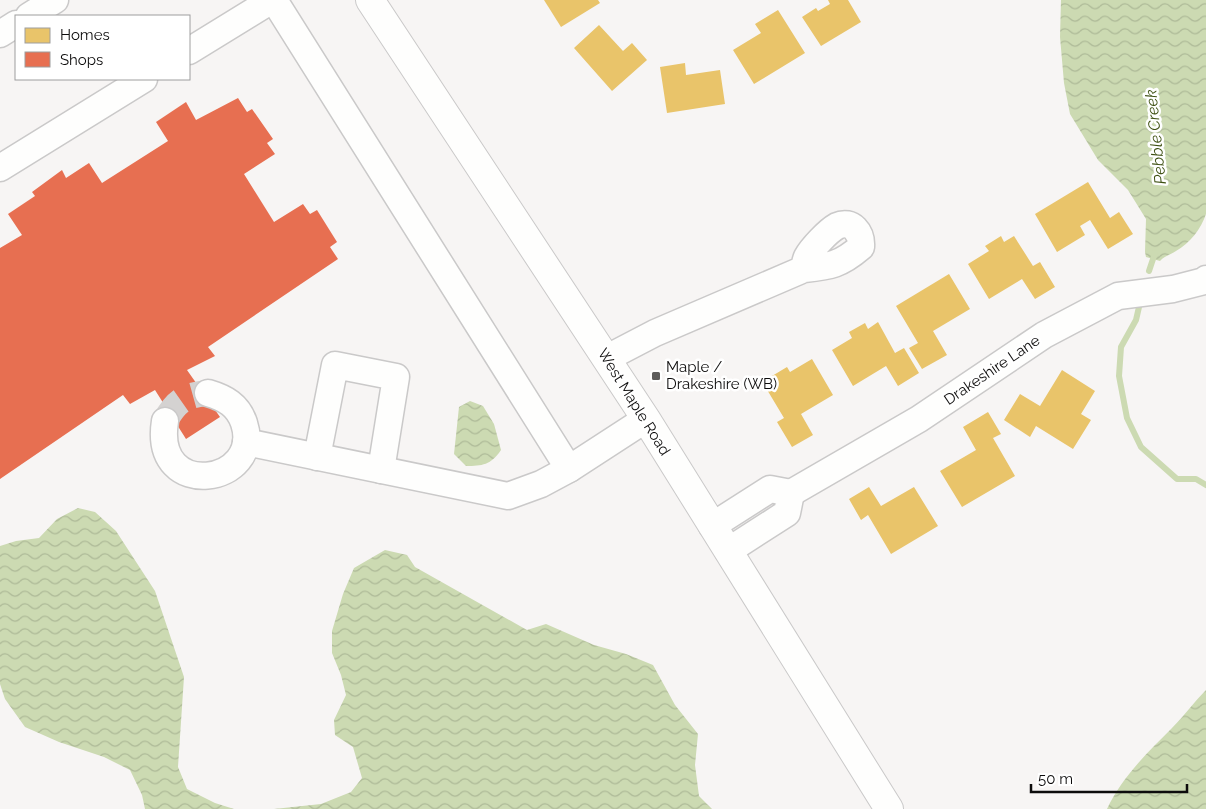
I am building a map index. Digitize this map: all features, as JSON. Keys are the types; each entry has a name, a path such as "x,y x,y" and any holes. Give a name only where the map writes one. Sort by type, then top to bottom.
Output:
{"main road":[{"name":"West Maple Road","path":"370,0 607,358 890,809"}],"street":[{"path":"31,15 55,0"},
{"path":"190,50 273,0 569,469"},
{"path":"0,34 15,25"},
{"path":"0,168 142,80"},
{"path":"607,358 655,333 804,269"},
{"name":"Drakeshire Lane","path":"791,493 919,419 1044,335 1112,299 1118,296 1173,289 1206,279"},
{"path":"317,457 335,366 396,377 381,470"},
{"path":"165,422 163,435 165,449 171,461 182,470 194,476 208,476 227,470 241,455 246,442 246,428 241,415 233,404 221,397 208,393"},
{"path":"246,442 508,496 541,484 569,469 646,419"},
{"path":"712,526 770,490 791,493 787,513 728,551"}],"water":[{"path":"1061,0 1206,0 1206,214 1198,230 1190,240 1160,261 1146,257 1146,219 1128,190 1098,160 1070,114 1064,83 1060,37"},
{"path":"470,401 483,406 494,424 501,450 490,462 477,466 466,466 454,454 459,407"},
{"path":"78,508 95,512 116,531 155,591 184,677 178,767 187,789 215,803 234,809 145,809 142,795 130,770 104,757 59,742 25,727 5,699 0,684 0,546 16,541 39,538 57,519"},
{"path":"385,550 407,555 415,567 527,630 546,624 594,645 626,654 653,665 675,705 698,734 695,765 699,796 712,809 274,809 321,804 351,792 362,778 353,747 335,735 334,720 346,695 341,675 332,653 332,631 343,594 354,568"},
{"path":"1206,690 1206,809 1107,809 1120,786 1136,766"}],"building: Homes":[{"path":"544,0 598,0 600,3 561,27"},
{"path":"828,0 848,0 861,22 821,46 802,17 816,8 818,11 830,4"},
{"path":"778,10 805,53 754,84 733,50 761,33 755,24"},
{"path":"599,25 623,51 632,43 647,60 612,91 574,48"},
{"path":"685,63 686,75 720,70 725,104 667,113 660,67"},
{"path":"1088,182 1110,218 1119,212 1133,234 1108,249 1090,220 1080,226 1085,235 1057,252 1035,214"},
{"path":"1001,236 1004,242 1014,236 1033,266 1040,262 1055,287 1035,299 1022,279 989,299 968,264 989,251 985,246"},
{"path":"949,274 970,309 933,331 947,355 922,369 909,348 918,343 896,306"},
{"path":"878,322 895,353 904,348 919,373 898,386 886,366 853,386 832,350 852,338 849,332 865,323 868,329"},
{"path":"812,359 833,395 801,414 813,435 792,447 777,422 784,418 766,388 776,383 772,376 787,367 790,372"},
{"path":"1062,370 1095,391 1081,414 1091,420 1073,449 1036,426 1030,437 1004,420 1020,394 1040,406"},
{"path":"988,412 1001,434 993,438 1015,476 962,507 940,471 976,450 963,427"},
{"path":"869,487 881,506 914,487 938,526 891,554 868,515 861,520 849,499"}],"building: Shops":[{"path":"238,98 247,112 252,109 273,139 267,143 275,154 244,174 274,222 303,204 310,214 317,210 337,242 330,247 338,259 208,347 215,356 187,370 220,417 186,439 155,390 130,404 123,395 0,479 0,248 22,235 8,214 35,196 32,192 62,170 66,178 89,163 102,183 168,141 156,122 186,102 196,120"}],"waterway":[{"name":"Pebble Creek","path":"1149,271 1155,253"},
{"name":"Pebble Creek","path":"1139,307 1136,320 1121,347 1119,376 1127,418 1141,447 1177,479 1196,479 1206,485"}],"tunnel":[{"path":"165,421 173,408 182,400 193,395 208,393"}],"place":[{"name":"Maple / Drakeshire (WB)","path":"656,376"}]}
